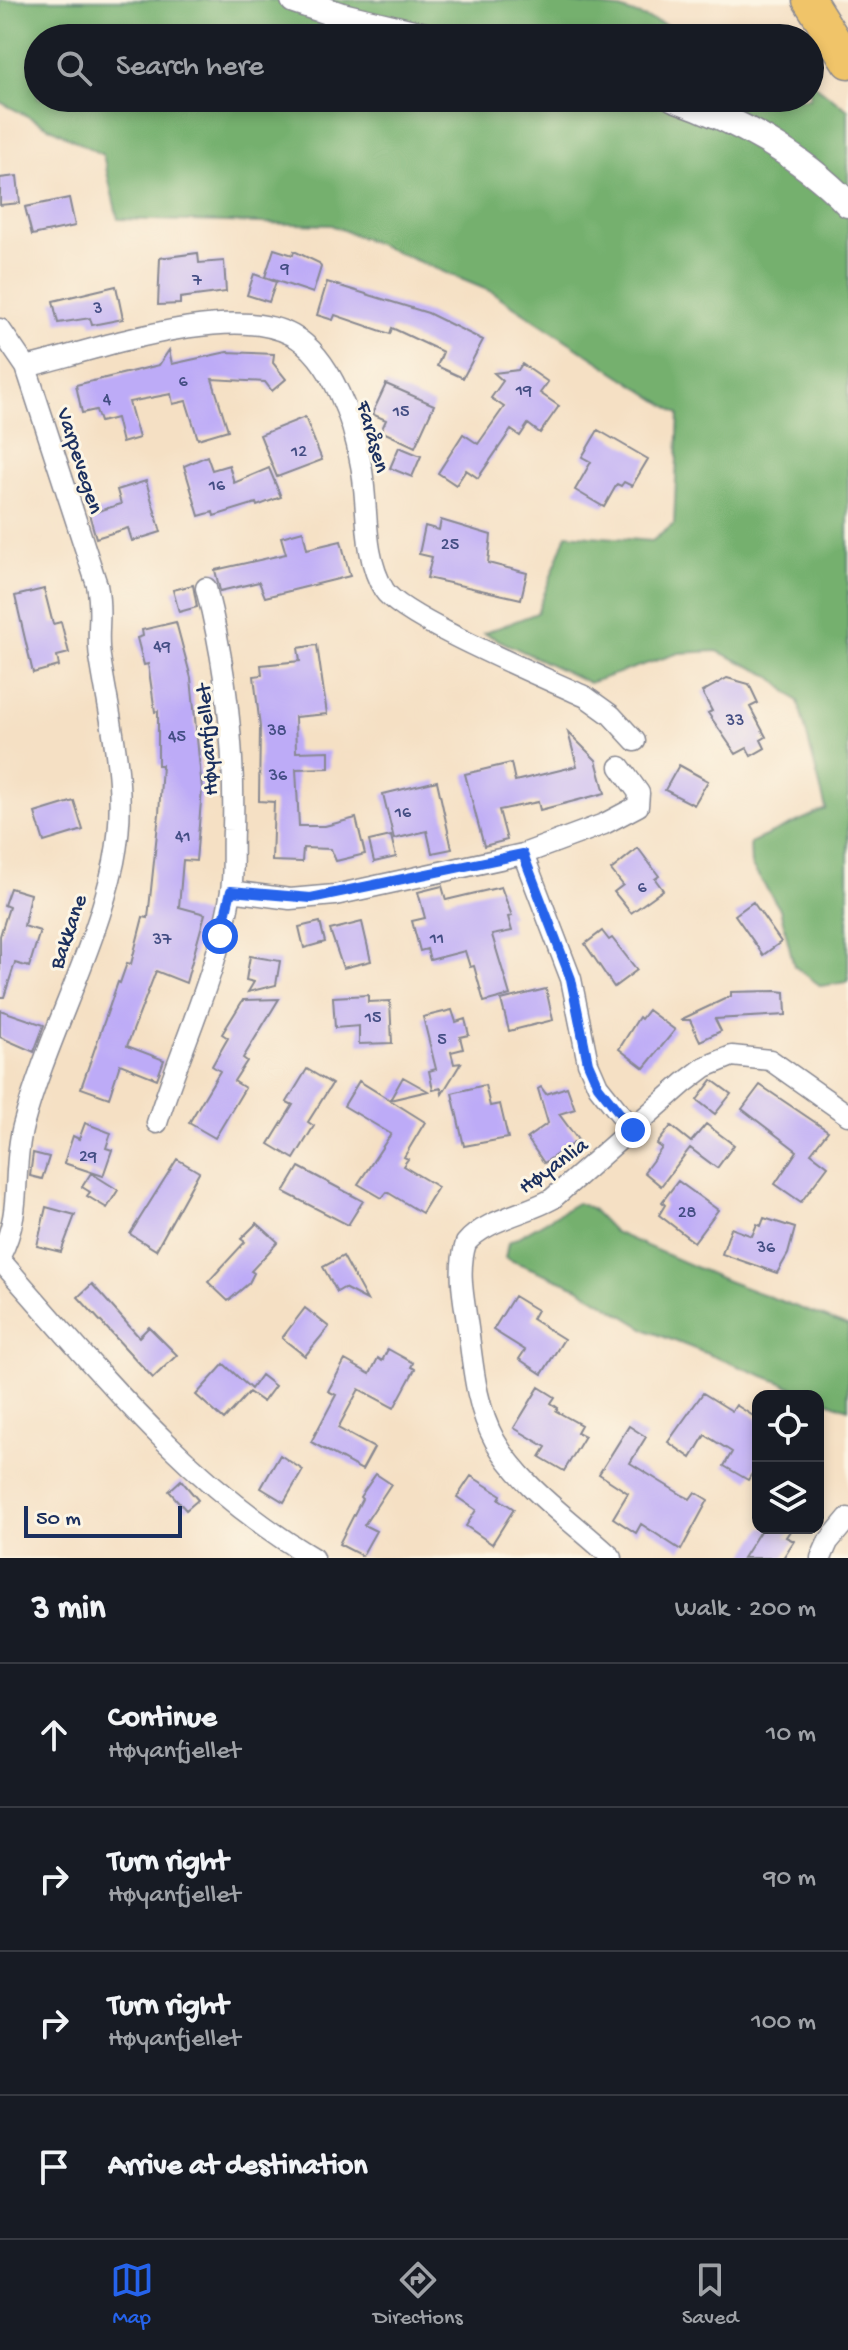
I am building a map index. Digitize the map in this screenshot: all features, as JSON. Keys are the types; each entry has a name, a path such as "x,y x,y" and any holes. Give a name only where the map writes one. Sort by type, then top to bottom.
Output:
{"main road":[{"path":"809,0 848,62"}],"street":[{"path":"294,0 375,24"},
{"path":"708,112 746,128 807,168 848,204"},
{"name":"Faråsen","path":"26,367 201,326 254,323 293,335 326,369 353,436 365,486 369,542 384,590 411,614 586,697 611,715 635,741"},
{"name":"Varpevegen","path":"0,329 26,367 102,613"},
{"name":"Høyanfjellet","path":"157,1123 217,946 231,891 231,724 222,647 206,588"},
{"name":"Bakkane","path":"102,613 99,645 118,761 117,841 103,898 24,1123 15,1220 0,1258 136,1409 222,1495 313,1558"},
{"path":"231,891 311,898 523,854 604,824 638,806 639,793 620,767"},
{"path":"523,854 571,979 588,1063 598,1086 633,1130"},
{"name":"Høyanlia","path":"612,1558 513,1466 494,1441 480,1405 474,1371 462,1255 473,1234 552,1199 705,1067 732,1056 770,1060 848,1115"},
{"path":"821,1558 828,1542 848,1518"}],"green space":[{"path":"0,0 545,0 620,9 663,24 24,24 24,112 824,112 824,92 848,110 848,982 821,986 794,966 780,909 751,865 750,843 826,809 798,701 769,675 717,651 679,653 589,683 484,633 537,613 567,534 652,541 674,524 679,414 492,292 331,225 118,219 103,155 0,102"},
{"path":"577,1203 591,1208 614,1232 727,1281 848,1326 848,1409 824,1400 824,1390 800,1390 649,1331 577,1287 505,1258 508,1243"}],"building":[{"path":"17,176 20,203 0,205 0,178"},
{"path":"69,198 75,226 32,235 25,207"},
{"path":"274,249 293,255 294,251 319,263 321,267 313,293 265,277"},
{"path":"198,253 199,263 224,261 226,292 180,298 180,304 158,305 160,258"},
{"path":"254,274 276,282 269,302 247,295"},
{"path":"327,282 428,313 483,340 463,378 437,366 443,352 392,328 390,334 335,315 333,320 317,315"},
{"path":"116,286 123,319 92,325 90,318 58,323 53,301"},
{"path":"169,350 172,364 227,352 274,354 273,363 286,379 272,391 265,382 212,379 228,430 198,439 186,401 173,404 171,394 129,402 139,438 122,443 116,418 100,422 96,410 82,413 76,385 159,365"},
{"path":"522,364 548,382 540,393 559,406 540,433 528,424 520,436 511,430 478,478 466,470 456,485 438,473 463,434 478,444 504,407 491,398 503,381 494,373 518,370"},
{"path":"386,384 434,405 415,447 381,431 386,420 372,414"},
{"path":"305,417 322,460 277,477 260,435"},
{"path":"598,430 648,459 632,486 624,482 621,486 617,484 604,507 575,490 591,462 582,457"},
{"path":"399,447 421,456 412,477 390,468"},
{"path":"207,456 212,470 229,465 234,483 269,468 281,497 214,516 213,512 199,516 184,466"},
{"path":"146,481 161,532 132,541 128,528 96,538 89,514 121,504 117,490"},
{"path":"441,520 491,535 488,563 527,573 521,599 427,578 432,557 419,554 425,526 439,530"},
{"path":"303,531 307,549 341,541 350,576 265,597 259,582 220,591 215,570 286,554 281,537"},
{"path":"193,585 197,607 179,612 173,590"},
{"path":"44,589 53,624 61,622 69,653 57,656 59,666 33,673 15,596"},
{"path":"176,622 191,678 202,789 196,861 183,860 179,907 205,914 186,983 156,971 127,1046 164,1060 157,1079 120,1064 109,1098 81,1088 118,982 127,963 131,964 143,917 148,918 162,765 158,765 158,711 155,712 148,664 144,665 137,638 143,636 142,630"},
{"path":"317,645 327,714 295,717 296,752 329,751 329,768 296,769 299,826 325,826 356,818 365,854 336,861 331,849 303,848 302,862 272,861 274,802 259,801 260,727 254,676 262,675 261,665 300,661 298,648"},
{"path":"727,678 749,684 758,703 750,707 766,737 761,740 765,748 751,756 747,748 736,754 708,713 712,711 702,692"},
{"path":"568,732 596,760 605,793 540,810 538,802 499,810 507,840 484,846 465,774 511,763 515,781 577,766"},
{"path":"679,765 708,781 694,805 665,790"},
{"path":"437,781 452,849 432,853 427,831 394,839 383,794"},
{"path":"74,801 83,830 44,842 35,813"},
{"path":"391,836 396,857 374,862 369,841"},
{"path":"638,848 659,876 655,879 663,890 631,913 614,892 623,885 611,870"},
{"path":"442,886 446,900 501,887 512,916 508,917 512,931 492,935 510,995 484,1002 474,966 470,967 465,951 430,960 427,949 420,951 412,921 425,918 418,892"},
{"path":"10,888 30,894 24,926 40,931 29,967 15,963 4,997 0,997 0,936 9,907 4,905"},
{"path":"753,902 781,942 763,955 735,915"},
{"path":"320,922 325,942 304,948 299,927"},
{"path":"362,922 371,961 343,968 330,930"},
{"path":"602,931 609,940 612,938 637,970 614,987 585,944"},
{"path":"250,956 280,961 276,985 248,992 254,982 246,980"},
{"path":"546,989 553,1020 509,1031 501,1000"},
{"path":"731,992 785,992 786,1015 715,1019 721,1031 700,1041 690,1020 680,1020 731,996"},
{"path":"368,995 368,1002 390,1001 392,1043 359,1044 359,1026 335,1028 333,997"},
{"path":"279,999 243,1058 247,1061 234,1081 245,1088 215,1138 189,1123 220,1071 212,1066 228,1038 222,1034 243,1000"},
{"path":"0,1010 44,1025 34,1052 0,1037"},
{"path":"452,1010 456,1022 465,1019 469,1035 460,1037 463,1049 451,1052 454,1064 461,1063 442,1094 441,1088 433,1090 429,1071 436,1069 423,1017"},
{"path":"648,1010 675,1030 644,1068 619,1049 639,1017 641,1019"},
{"path":"307,1069 332,1084 308,1122 314,1126 294,1159 269,1144 293,1105 287,1102"},
{"path":"403,1077 428,1091 390,1100"},
{"path":"712,1080 731,1094 715,1114 697,1100"},
{"path":"359,1081 425,1122 404,1157 408,1159 403,1166 438,1187 422,1213 387,1192 382,1198 358,1184 391,1134 344,1106"},
{"path":"485,1085 490,1106 500,1104 508,1138 464,1146 452,1093"},
{"path":"760,1085 828,1131 811,1153 828,1166 801,1202 775,1184 797,1151 742,1109"},
{"path":"541,1087 546,1094 567,1087 575,1109 559,1114 578,1140 544,1163 527,1138 548,1123 538,1089"},
{"path":"85,1123 111,1133 106,1148 112,1150 103,1176 64,1163 73,1136 79,1139"},
{"path":"706,1124 734,1145 717,1168 690,1148 661,1186 644,1172 662,1148 657,1144 671,1126 691,1142"},
{"path":"33,1153 49,1157 42,1179 30,1176"},
{"path":"177,1159 199,1172 156,1250 130,1234"},
{"path":"299,1167 363,1201 348,1225 284,1192"},
{"path":"91,1173 118,1190 107,1208 87,1196 90,1192 82,1187"},
{"path":"678,1181 718,1210 694,1242 659,1215 665,1205 662,1202"},
{"path":"46,1207 75,1215 61,1252 37,1246"},
{"path":"764,1218 795,1228 788,1254 777,1273 722,1254 731,1228 752,1236 757,1224 761,1226"},
{"path":"257,1223 278,1242 251,1271 254,1273 249,1283 228,1301 208,1282 245,1242 241,1239"},
{"path":"343,1256 367,1300 344,1288 337,1292 323,1267"},
{"path":"92,1284 139,1337 149,1327 177,1355 153,1378 78,1297"},
{"path":"514,1296 537,1310 532,1319 564,1339 542,1374 519,1359 525,1350 493,1330"},
{"path":"305,1308 329,1327 305,1356 282,1338"},
{"path":"388,1349 413,1363 411,1367 415,1369 394,1408 359,1389 338,1428 374,1448 362,1470 311,1442 336,1395 328,1391 345,1360 370,1374 378,1358 382,1361"},
{"path":"224,1364 251,1389 261,1375 275,1386 263,1402 249,1392 224,1420 196,1395"},
{"path":"539,1387 555,1397 551,1403 558,1408 556,1411 581,1425 577,1432 585,1436 564,1471 540,1457 546,1447 514,1428"},
{"path":"703,1393 732,1411 736,1405 752,1415 752,1474 748,1480 724,1466 732,1452 705,1435 691,1458 668,1442"},
{"path":"629,1426 646,1437 630,1463 690,1499 695,1492 708,1500 681,1550 641,1524 636,1533 613,1518 628,1493 599,1474"},
{"path":"280,1455 303,1470 284,1502 261,1488"},
{"path":"376,1474 391,1484 364,1525 376,1531 362,1556 339,1544 362,1499 360,1497"},
{"path":"471,1476 501,1495 499,1499 514,1509 492,1544 466,1526 476,1510 457,1497"},
{"path":"181,1480 198,1500 186,1510 169,1491"},
{"path":"758,1534 788,1534 786,1537 794,1541 783,1558 743,1558"}],"route":[{"path":"220,936 231,891 290,899 335,895 523,854 571,979 580,1009 588,1063 598,1086 633,1130"}]}
